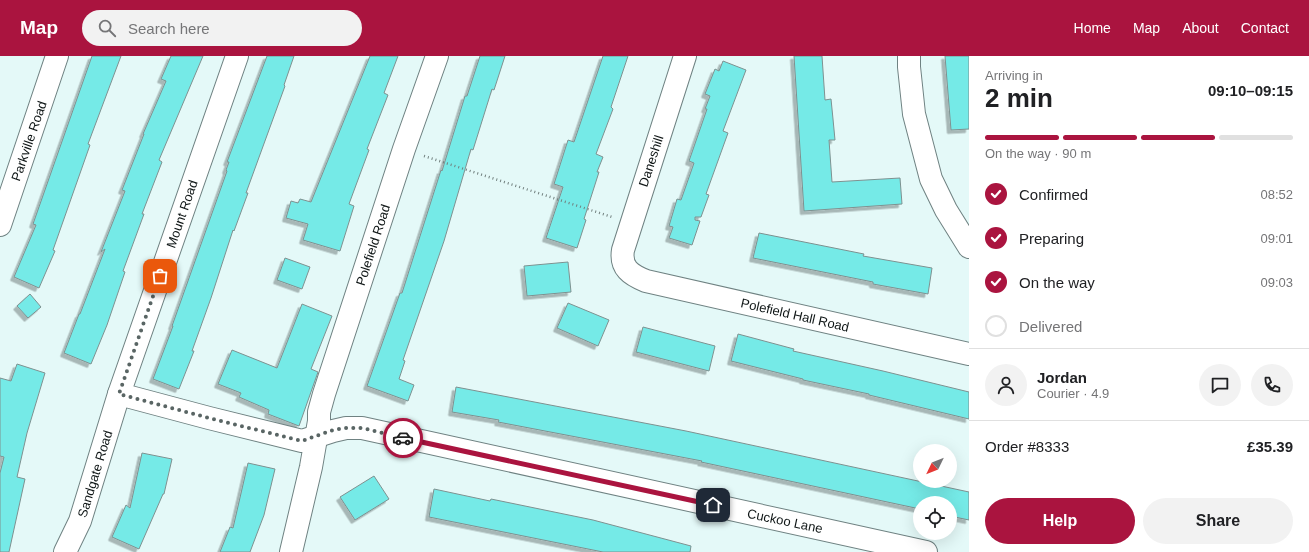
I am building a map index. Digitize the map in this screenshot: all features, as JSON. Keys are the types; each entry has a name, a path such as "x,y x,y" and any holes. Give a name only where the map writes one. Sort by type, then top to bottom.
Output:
{"street":[{"name":"Parkville Road","path":"0,225 57,56"},
{"name":"Mount Road","path":"119,394 237,56"},
{"name":"Polefield Road","path":"291,552 319,421 319,412 324,394 404,149 437,56"},
{"name":"Daneshill","path":"625,267 622,259 622,250 685,56"},
{"path":"909,56 914,114 930,179 946,210 969,247"},
{"name":"Polefield Hall Road","path":"625,267 629,272 646,281 969,354"},
{"name":"Cuckoo Lane","path":"119,394 302,441 333,430 362,428 926,552"},
{"name":"Sandgate Road","path":"65,552 80,521 119,394"}],"path":[{"path":"404,149 631,224"}],"building":[{"path":"92,56 121,56 88,144 90,145 53,250 55,251 39,288 14,277 36,225 33,224"},
{"path":"171,56 203,56 159,160 162,162 142,214 144,214 123,271 125,272 107,325 91,364 64,353 105,249 101,252 125,191 122,190 143,134 166,81 161,79"},
{"path":"267,56 294,56 284,85 285,86 246,193 248,193 234,231 233,230 192,351 194,351 179,389 153,379 227,171 229,162 227,162"},
{"path":"370,56 398,56 384,93 388,95 367,149 369,150 349,204 354,206 340,251 303,240 308,224 286,218 291,201 298,203 300,199 311,202"},
{"path":"480,56 505,56 494,90 492,89 473,150 471,149 444,241 403,360 405,361 399,379 414,385 408,401 367,386 400,293 402,293 465,96 467,96"},
{"path":"603,56 628,56 611,107 613,109 596,154 603,157 597,172 599,172 584,219 586,220 577,248 546,238 563,187 554,184 568,140 574,142"},
{"path":"794,56 822,56 825,100 831,99 835,140 829,140 832,182 900,178 902,204 804,211"},
{"path":"945,56 969,56 969,129 951,130"},
{"path":"723,61 746,70 723,131 728,133 706,194 709,195 701,217 695,217 695,220 700,221 692,245 669,238 673,227 669,226 677,199 681,200 694,163 689,161 710,96 705,94 715,69 719,71"},
{"path":"759,233 864,254 863,256 932,268 928,294 873,284 873,282 753,258"},
{"path":"285,258 310,267 302,289 277,280"},
{"path":"568,262 571,292 527,296 524,266"},
{"path":"30,294 41,307 28,318 17,306"},
{"path":"568,303 609,320 598,346 557,328"},
{"path":"302,304 332,316 311,369 318,372 299,426 268,414 269,410 239,397 241,393 218,384 232,350 277,368"},
{"path":"643,327 715,346 709,371 636,352"},
{"path":"738,334 794,349 793,351 969,392 969,419 869,394 803,380 731,361"},
{"path":"17,364 45,373 27,433 17,477 25,479 9,552 0,552 0,473 4,457 0,456 0,378 11,381"},
{"path":"456,387 686,431 913,480 913,488 950,488 969,492 969,520 957,517 957,496 913,496 913,507 701,462 702,461 452,412"},
{"path":"142,453 172,459 164,494 139,549 112,537 126,505 130,508"},
{"path":"248,463 275,469 264,515 250,552 220,552 230,527 233,528"},
{"path":"374,476 389,499 355,520 340,497"},
{"path":"434,489 593,520 691,546 690,552 603,552 429,517"}],"way so far":[{"path":"160,276 119,394 302,441 333,430 346,428 362,428 403,438"}],"route":[{"path":"403,438 713,505"}]}
